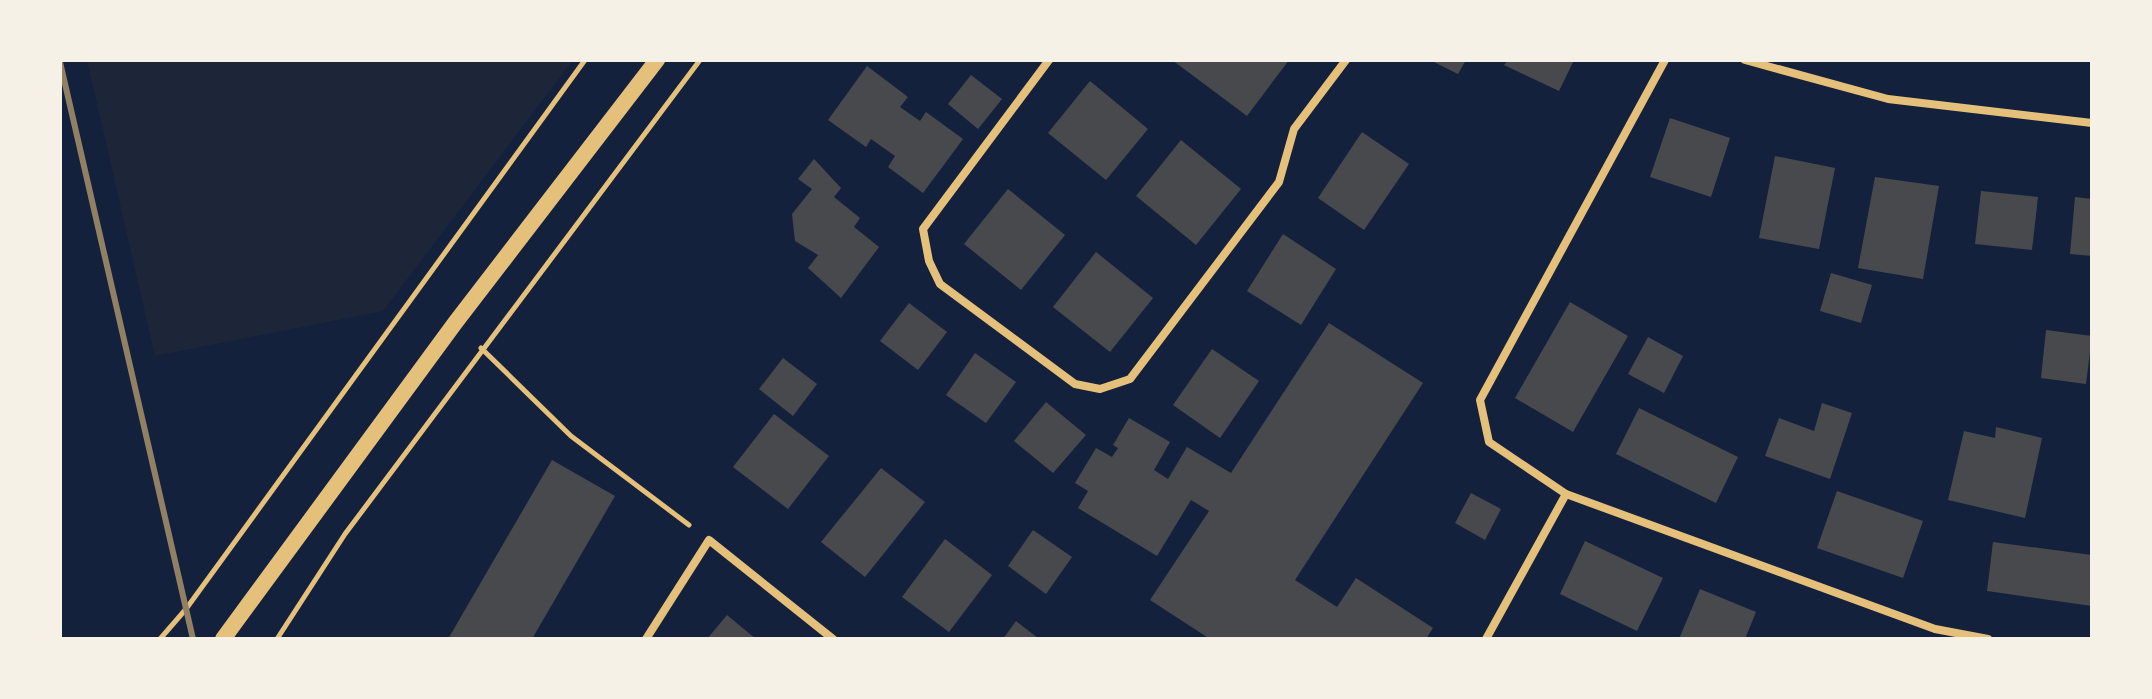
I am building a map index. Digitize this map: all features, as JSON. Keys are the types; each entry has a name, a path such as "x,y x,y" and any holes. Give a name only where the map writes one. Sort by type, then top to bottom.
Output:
{"main road":[{"path":"223,639 455,323 657,60"}],"street":[{"path":"1049,60 923,229 929,261 940,284 1075,384 1100,389 1130,379 1279,182 1294,129 1346,60"},
{"path":"1665,60 1480,400 1489,442 1566,494 1935,629 1988,639"},
{"path":"1745,60 1888,99 2092,123"},
{"path":"1486,639 1566,494"},
{"path":"646,639 709,540 833,639"}],"path":[{"path":"160,639 195,597 585,60"},
{"path":"277,639 345,534 700,60"},
{"path":"455,323 571,436 709,540"}],"shaded area":[{"path":"87,60 573,60 383,311 155,356"}],"building":[{"path":"1172,60 1289,60 1247,116"},
{"path":"1430,60 1466,60 1458,74"},
{"path":"1508,60 1574,60 1559,91 1504,65"},
{"path":"867,66 908,97 900,107 920,121 926,112 963,139 923,193 888,167 895,156 871,139 866,147 828,120"},
{"path":"971,75 1002,99 978,129 948,104"},
{"path":"1090,81 1148,129 1106,180 1048,133"},
{"path":"1670,118 1730,138 1711,197 1650,177"},
{"path":"1362,132 1409,164 1364,230 1318,198"},
{"path":"1181,140 1241,189 1196,245 1136,196"},
{"path":"1775,156 1835,168 1819,249 1759,238"},
{"path":"814,159 841,188 834,197 860,218 854,227 879,247 841,298 808,268 818,255 795,241 792,214 812,189 798,179"},
{"path":"1875,177 1939,186 1923,279 1858,268"},
{"path":"1008,189 1065,235 1021,290 964,244"},
{"path":"1981,191 2038,197 2032,250 1975,244"},
{"path":"2075,197 2092,199 2092,256 2070,254"},
{"path":"1283,234 1336,269 1301,325 1247,291"},
{"path":"1096,252 1153,298 1110,352 1053,307"},
{"path":"1831,273 1872,285 1861,323 1820,311"},
{"path":"1570,302 1628,336 1573,432 1515,398"},
{"path":"909,303 947,332 918,370 880,341"},
{"path":"1329,323 1423,383 1295,580 1337,607 1356,578 1433,628 1426,639 1210,639 1150,600 1209,511 1191,500 1157,556 1078,508 1088,491 1075,483 1096,448 1112,457 1118,448 1113,445 1129,418 1170,442 1154,470 1168,479 1187,447 1231,473"},
{"path":"2046,330 2092,336 2086,384 2041,378"},
{"path":"1648,337 1683,356 1664,393 1628,374"},
{"path":"1212,349 1259,381 1220,438 1173,405"},
{"path":"975,353 1016,382 986,423 946,395"},
{"path":"783,358 817,384 793,416 759,389"},
{"path":"1046,402 1086,435 1053,473 1014,441"},
{"path":"1822,403 1852,413 1830,479 1765,456 1779,418 1814,431"},
{"path":"1639,408 1738,457 1716,503 1616,454"},
{"path":"774,414 829,456 788,509 733,467"},
{"path":"1996,427 2042,438 2025,518 1948,500 1964,431 1995,438"},
{"path":"552,460 615,496 532,639 448,639"},
{"path":"881,468 925,502 865,577 821,542"},
{"path":"1837,491 1923,521 1903,578 1817,548"},
{"path":"1471,493 1501,509 1485,540 1455,523"},
{"path":"1033,530 1072,557 1046,594 1008,566"},
{"path":"945,539 992,575 949,632 902,597"},
{"path":"1585,541 1663,578 1637,631 1560,594"},
{"path":"1993,542 2092,555 2092,606 1987,591"},
{"path":"1700,589 1756,612 1745,639 1679,639"},
{"path":"727,615 756,639 707,639"},
{"path":"1016,621 1039,639 1003,639"}],"railway":[{"path":"60,62 193,639"}]}
